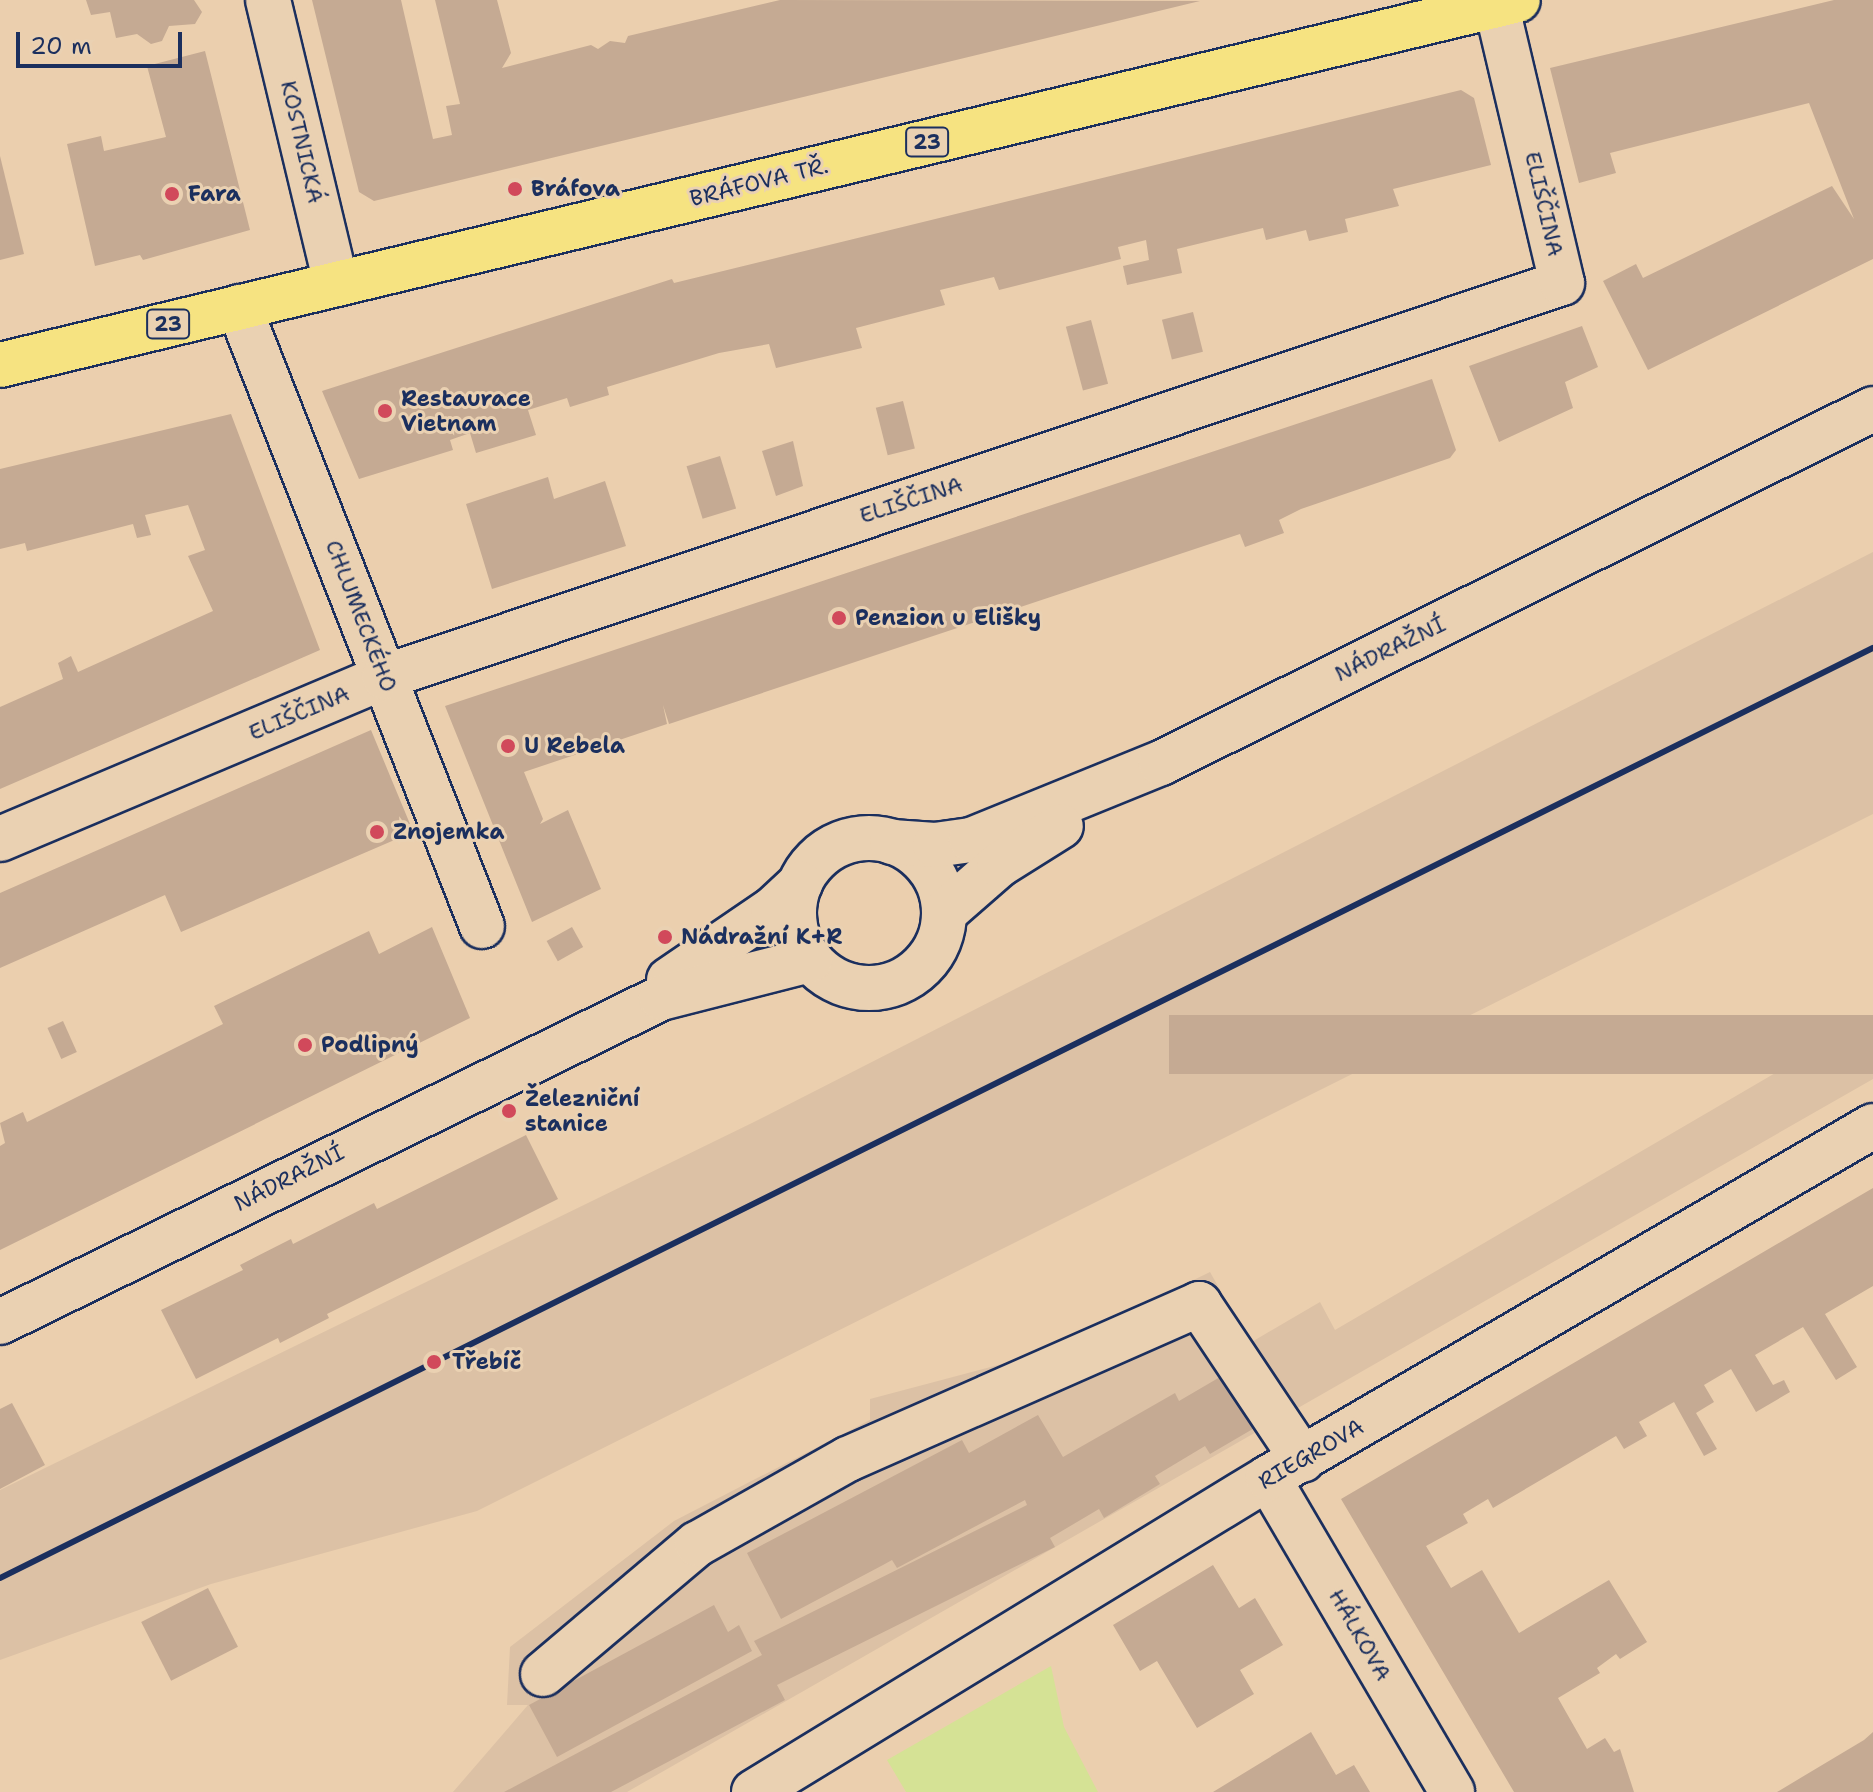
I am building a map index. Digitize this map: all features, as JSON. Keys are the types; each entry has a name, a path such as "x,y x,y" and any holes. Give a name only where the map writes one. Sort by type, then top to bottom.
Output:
{"main road":[{"name":"BRÁFOVA TŘ.","path":"0,365 1503,2"}],"street":[{"name":"KOSTNICKÁ","path":"268,0 336,284"},
{"name":"ELIŠČINA","path":"0,839 384,677 1562,283 1503,2"},
{"name":"CHLUMECKÉHO","path":"239,307 482,926"},
{"name":"NÁDRAŽNÍ","path":"578,1035 703,960 800,884 818,859 845,842 935,845 971,840 1161,763 1873,409"},
{"path":"800,884 794,915 810,960 846,985 890,986 920,968 932,954 944,913 999,865 1161,763"},
{"path":"892,842 920,858 931,871 944,913"},
{"name":"NÁDRAŽNÍ","path":"0,1322 578,1035 676,993 810,960"},
{"name":"RIEGROVA","path":"754,1792 1286,1469 1873,1126"},
{"name":"HÁLKOVA","path":"543,1674 697,1544 848,1459 1199,1304 1452,1792"}],"shaded area":[{"path":"1873,552 1873,814 477,1511 211,1584 0,1660 0,1490 754,1122"},
{"path":"1873,1016 1873,1079 627,1792 453,1792 528,1705 507,1705 510,1647 674,1521 870,1420 870,1399 1044,1353 1210,1272 1250,1343 1320,1302 1335,1330"}],"green space":[{"path":"1051,1666 1064,1727 1098,1792 906,1792 887,1760"}],"building":[{"path":"86,0 194,0 202,12 195,24 169,26 162,41 151,44 137,34 116,38 110,12 91,15"},
{"path":"312,0 401,0 433,139 452,135 446,106 460,104 435,0 497,0 511,53 502,68 591,45 598,49 610,41 625,43 628,36 780,0 1200,1 374,201 359,192"},
{"path":"1834,0 1873,0 1873,259 1648,370 1603,281 1636,264 1643,278 1832,186 1854,219 1809,103 1610,153 1616,173 1579,183 1550,68"},
{"name":"Fara","path":"205,51 250,230 143,260 140,255 95,266 67,144 101,136 104,151 166,137 147,66"},
{"path":"1461,90 1474,98 1491,165 1393,189 1399,206 1345,219 1348,232 1309,241 1306,230 1266,240 1263,228 1177,249 1182,273 1127,285 1123,266 1149,260 1146,240 1118,247 1121,259 999,290 994,277 940,290 945,305 856,328 862,348 776,368 769,344 719,353 607,387 609,395 570,407 567,398 528,410 536,435 476,453 470,433 450,440 453,450 359,479 322,391 672,279 674,283"},
{"path":"0,156 24,254 0,260"},
{"path":"1193,312 1203,352 1172,360 1162,320"},
{"path":"1091,320 1108,384 1083,390 1066,327"},
{"path":"1582,326 1598,367 1565,382 1573,408 1499,442 1469,366"},
{"path":"1432,379 1456,450 1450,458 1301,509 1279,520 1284,533 1245,547 1240,534 669,724 663,705 667,724 524,772 543,819 540,824 568,810 601,889 532,922 445,706"},
{"path":"903,401 915,449 888,455 876,408"},
{"path":"231,414 320,650 0,789 0,707 63,679 58,663 71,656 78,672 213,611 188,556 205,550 188,505 145,515 151,535 137,538 133,524 27,551 25,543 0,549 0,469"},
{"path":"793,441 803,486 776,496 762,451"},
{"path":"720,456 736,509 703,519 687,466"},
{"path":"548,477 554,499 605,481 626,546 492,589 466,504"},
{"path":"371,730 410,824 406,835 181,932 165,895 0,968 0,893"},
{"path":"432,927 470,1018 0,1250 0,1146 5,1143 0,1123 23,1112 27,1122 223,1024 214,1006 369,931 379,954"},
{"path":"572,927 583,947 558,961 547,941"},
{"path":"1169,1015 1873,1015 1873,1074 1169,1074"},
{"path":"63,1021 77,1052 61,1059 47,1028"},
{"path":"526,1135 558,1199 327,1314 329,1318 280,1343 278,1338 196,1379 161,1310 243,1270 240,1265 291,1239 293,1244 374,1203 377,1209"},
{"path":"1873,1188 1873,1286 1825,1314 1857,1367 1836,1380 1803,1327 1755,1355 1773,1385 1784,1380 1790,1392 1756,1412 1731,1369 1704,1385 1714,1402 1696,1413 1717,1449 1704,1456 1674,1402 1639,1422 1647,1436 1624,1449 1616,1436 1493,1508 1488,1499 1463,1514 1468,1523 1426,1546 1451,1588 1482,1570 1519,1633 1609,1580 1647,1642 1620,1659 1616,1654 1597,1668 1600,1673 1558,1698 1587,1749 1605,1738 1614,1752 1620,1749 1634,1792 1514,1792 1341,1499"},
{"path":"1232,1370 1263,1423 1210,1454 1205,1446 1155,1476 1160,1484 1104,1518 1099,1509 1050,1538 1055,1547 777,1685 785,1700 611,1792 504,1792 762,1655 754,1641 1027,1505 1025,1500 897,1568 892,1560 781,1619 747,1553 962,1440 969,1453 1038,1415 1063,1457 1175,1393 1179,1401"},
{"path":"12,1403 45,1465 0,1489 0,1409"},
{"path":"1213,1565 1239,1608 1255,1598 1283,1645 1240,1670 1254,1694 1197,1728 1157,1661 1140,1671 1113,1625"},
{"path":"208,1588 238,1647 171,1681 141,1622"},
{"path":"714,1605 728,1632 739,1625 752,1651 557,1757 529,1705"},
{"path":"1311,1732 1336,1775 1354,1765 1370,1792 1213,1792"},
{"path":"1873,1732 1873,1792 1777,1792 1864,1740"}],"railway":[{"path":"0,1578 1873,648"}],"place":[{"name":"Bráfova","path":"515,189"},
{"name":"Fara","path":"172,194"},
{"name":"Restaurace Vietnam","path":"385,411"},
{"name":"Penzion u Elišky","path":"839,618"},
{"name":"U Rebela","path":"508,746"},
{"name":"Znojemka","path":"377,832"},
{"name":"Nádražní K+R","path":"665,937"},
{"name":"Podlipný","path":"305,1045"},
{"name":"Železniční stanice","path":"509,1111"},
{"name":"Třebíč","path":"434,1362"}]}
